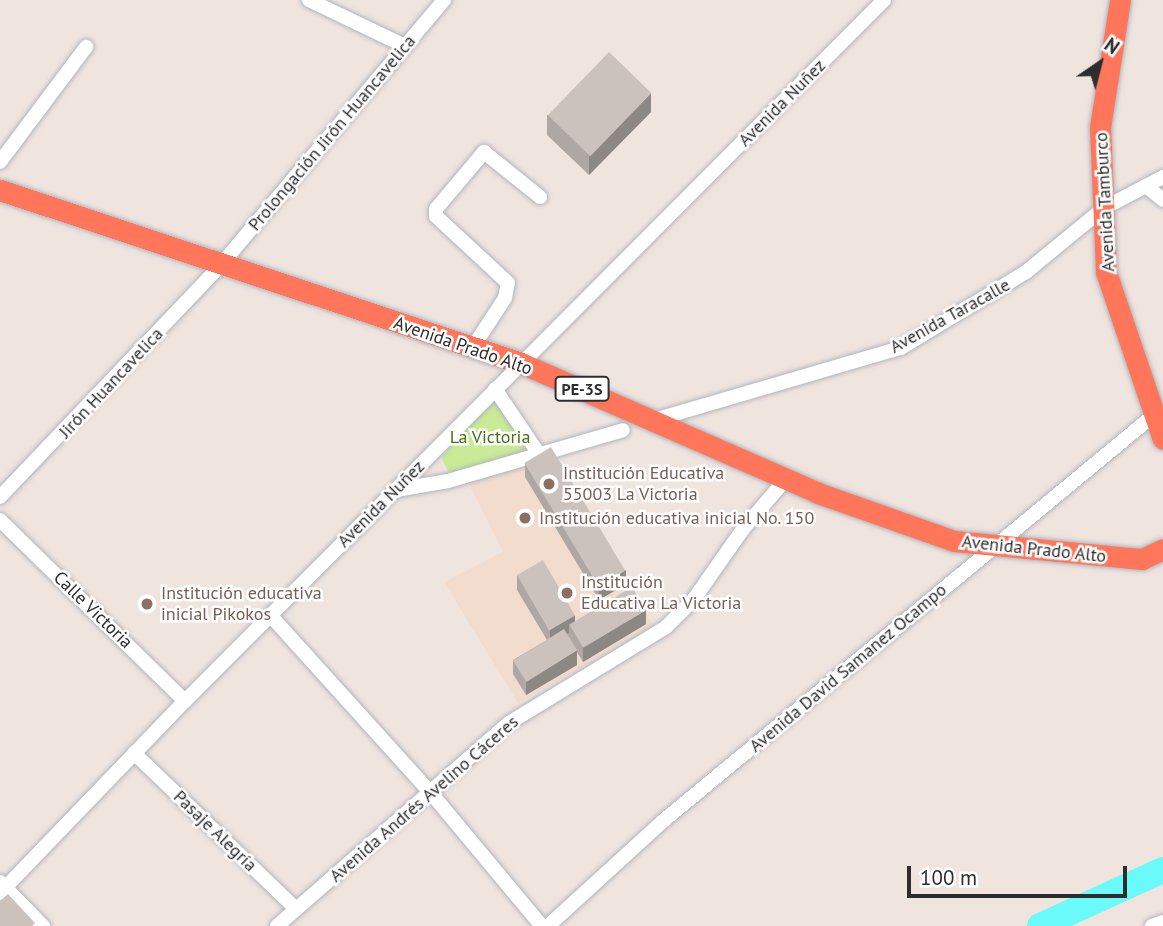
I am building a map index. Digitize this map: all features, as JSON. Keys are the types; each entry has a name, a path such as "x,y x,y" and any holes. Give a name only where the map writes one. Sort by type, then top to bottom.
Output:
{"highway":[{"name":"Avenida Tamburco","path":"1120,0 1100,127 1106,272 1163,439"},
{"name":"Avenida Prado Alto","path":"0,190 220,266 521,363 786,479 954,541 1000,542 1142,559 1163,549"}],"street":[{"path":"309,0 330,5 405,46"},
{"name":"Prolongación Jirón Huancavelica","path":"220,266 444,0"},
{"name":"Avenida Nuñez","path":"2,888 884,0"},
{"path":"0,162 86,47"},
{"path":"473,348 505,298 508,283 436,216 436,209 484,152 540,197"},
{"name":"Avenida Taracalle","path":"654,421 901,348 1026,272 1104,208 1163,177"},
{"path":"1146,186 1163,200"},
{"name":"Jirón Huancavelica","path":"0,498 220,266"},
{"path":"495,389 539,454"},
{"name":"Avenida David Samanez Ocampo","path":"548,926 663,821 1154,415"},
{"path":"396,490 448,481 622,430"},
{"name":"Avenida Andrés Avelino Cáceres","path":"277,926 509,723 666,627 694,599 744,529 786,479"},
{"name":"Calle Victoria","path":"0,520 185,701"},
{"path":"271,615 431,793 542,926"},
{"name":"Pasaje Alegría","path":"134,754 296,909"},
{"path":"2,888 43,926"},
{"path":"1152,926 1163,922"}],"shaded area":[{"name":"La Victoria","path":"553,455 654,627 518,703 444,582 503,552 468,482"}],"green space":[{"name":"La Victoria","path":"492,397 531,452 450,474 441,458"}],"building":[{"path":"609,52 651,93 590,156 548,115"},
{"path":"551,447 625,570 599,586 524,463"},
{"path":"543,560 575,615 549,630 517,575"},
{"path":"632,587 646,610 583,648 569,625"},
{"path":"564,629 577,650 526,682 513,661"},
{"path":"8,894 35,923 32,926 0,926 0,901"}],"waterway":[{"path":"1040,926 1163,870"}],"place":[{"name":"Institución Educativa 55003 La Victoria","path":"549,484"},
{"name":"Institución educativa inicial No. 150","path":"525,518"},
{"name":"Institución Educativa La Victoria","path":"567,593"},
{"name":"Institución educativa inicial Pikokos","path":"147,604"}]}
